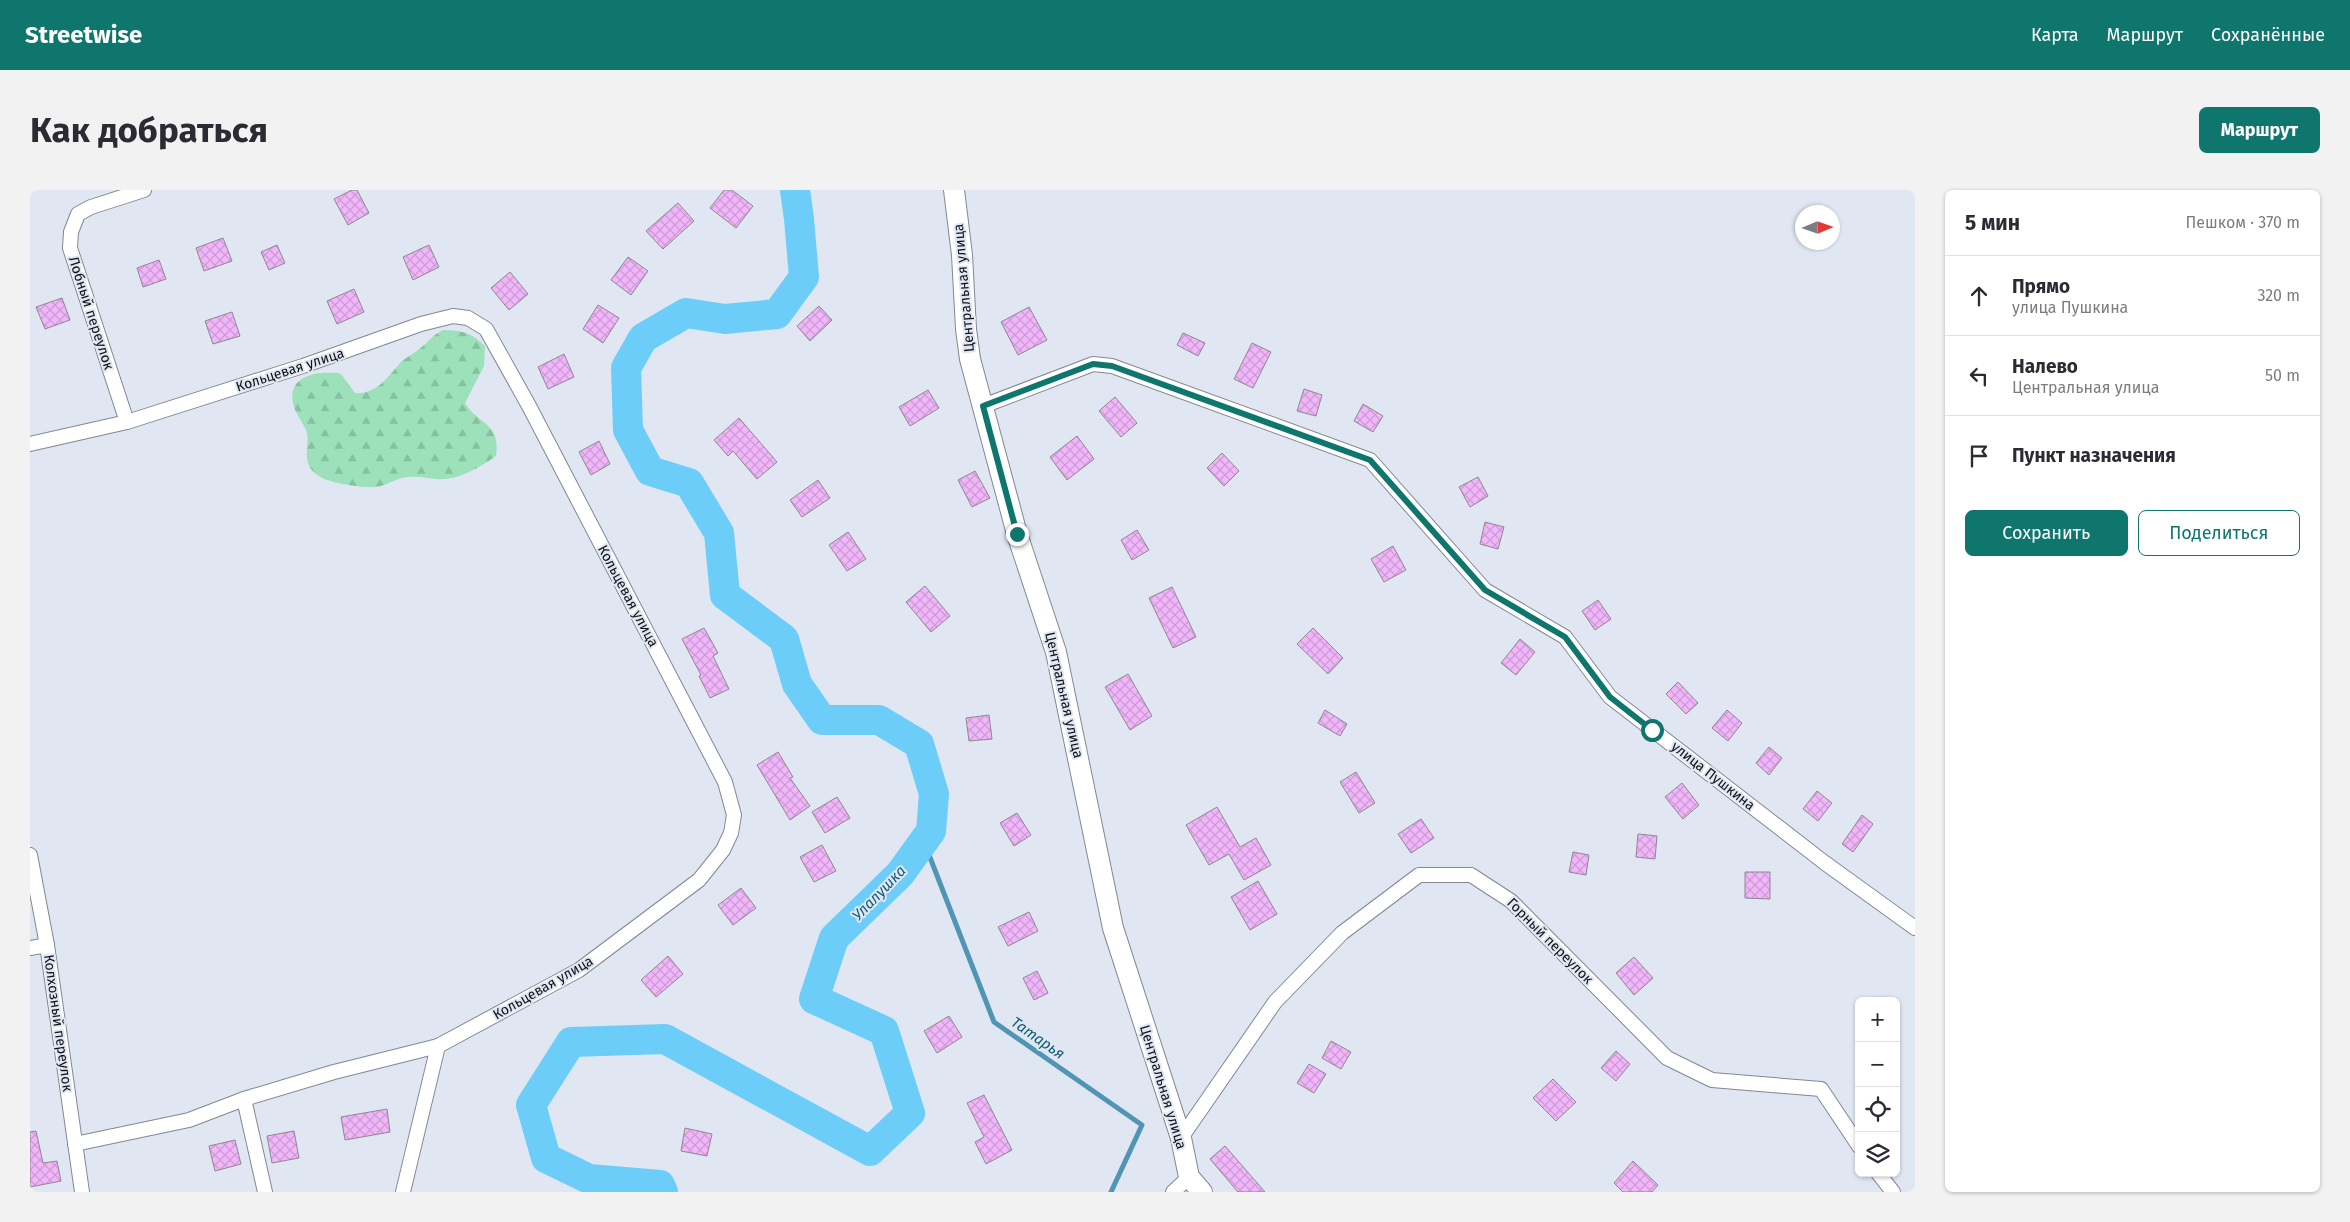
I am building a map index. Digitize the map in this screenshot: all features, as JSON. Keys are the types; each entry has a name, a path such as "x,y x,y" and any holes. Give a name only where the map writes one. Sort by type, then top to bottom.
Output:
{"street":[{"name":"Лобный переулок","path":"128,422 70,248 71,232 78,214 91,207 144,190"},
{"name":"Центральная улица","path":"954,190 962,255 966,330 970,359 1017,534 1056,652 1113,928 1196,1185"},
{"name":"Кольцевая улица","path":"30,444 128,422 303,366 421,324 453,316 468,318 486,329 529,406 725,782 734,815 731,833 723,850 699,880 580,970 438,1046 334,1072 244,1099 189,1120 75,1144"},
{"name":"улица Пушкина","path":"983,406 1093,364 1112,366 1370,460 1485,590 1565,637 1610,697 1825,863 1915,928"},
{"name":"Колхозный переулок","path":"30,856 47,945 82,1192"},
{"name":"Горный переулок","path":"1181,1138 1275,1002 1342,933 1419,875 1471,875 1512,900 1667,1058 1712,1080 1821,1090 1855,1140"},
{"path":"30,948 47,945"},
{"path":"403,1192 438,1046"},
{"path":"244,1099 265,1192"},
{"path":"1881,1177 1892,1192"},
{"path":"1173,1192 1196,1185"}],"green space":[{"path":"443,330 466,333 485,346 484,366 465,403 492,430 497,445 496,456 460,476 444,479 406,477 376,487 360,487 334,482 314,473 308,461 306,430 293,403 295,386 300,380 315,374 341,374 355,393 370,391 382,383 402,361"}],"building":[{"path":"352,190 357,190 369,213 348,225 334,199"},
{"path":"724,190 732,190 753,206 736,228 710,208"},
{"path":"678,203 694,221 663,249 646,231"},
{"path":"223,238 232,261 204,271 196,248"},
{"path":"277,245 285,263 269,270 261,252"},
{"path":"429,245 439,267 413,280 403,257"},
{"path":"628,257 648,271 631,295 611,280"},
{"path":"159,260 166,279 143,287 137,268"},
{"path":"510,272 528,294 509,310 491,288"},
{"path":"354,289 364,312 337,324 327,301"},
{"path":"62,298 70,320 45,329 36,307"},
{"path":"598,305 619,318 603,343 583,329"},
{"path":"819,306 832,320 810,341 797,326"},
{"path":"1029,307 1047,340 1018,355 1001,322"},
{"path":"232,312 240,336 213,344 205,321"},
{"path":"1183,333 1205,343 1198,356 1177,345"},
{"path":"1252,343 1271,352 1253,388 1234,379"},
{"path":"564,354 574,377 548,389 538,367"},
{"path":"1304,389 1322,395 1316,416 1297,411"},
{"path":"928,390 939,408 910,426 899,407"},
{"path":"1115,397 1137,423 1121,437 1099,411"},
{"path":"1363,404 1383,416 1373,432 1354,421"},
{"path":"739,418 777,462 757,479 733,451 728,456 714,440"},
{"path":"1077,436 1094,459 1067,480 1050,457"},
{"path":"599,441 610,464 591,475 579,452"},
{"path":"1222,453 1239,471 1224,486 1207,468"},
{"path":"975,471 990,498 972,507 958,480"},
{"path":"1478,477 1488,496 1470,507 1459,487"},
{"path":"818,480 830,498 802,517 790,500"},
{"path":"1485,522 1504,527 1498,549 1480,544"},
{"path":"1137,530 1149,550 1132,560 1121,540"},
{"path":"848,532 866,559 847,571 829,545"},
{"path":"1393,546 1406,570 1384,582 1371,559"},
{"path":"925,586 950,616 931,632 906,602"},
{"path":"1172,587 1196,637 1173,648 1149,598"},
{"path":"1598,600 1611,619 1595,630 1582,611"},
{"path":"704,628 718,653 713,656 729,689 710,698 699,676 701,675 682,639"},
{"path":"1313,628 1343,658 1328,674 1297,644"},
{"path":"1520,639 1535,652 1516,675 1501,663"},
{"path":"1128,674 1152,716 1130,730 1105,687"},
{"path":"1678,682 1698,703 1686,714 1666,694"},
{"path":"1325,710 1347,724 1340,736 1318,723"},
{"path":"1727,710 1742,723 1728,741 1712,728"},
{"path":"989,715 992,739 969,741 966,718"},
{"path":"1769,747 1782,758 1769,775 1756,763"},
{"path":"778,752 793,777 790,778 810,806 790,820 757,765"},
{"path":"1356,772 1375,803 1359,813 1340,782"},
{"path":"1682,783 1699,805 1683,819 1665,797"},
{"path":"1817,791 1832,803 1818,821 1803,809"},
{"path":"837,797 850,818 825,833 812,812"},
{"path":"1217,807 1240,847 1256,838 1271,865 1244,880 1229,854 1209,865 1186,825"},
{"path":"1017,813 1031,835 1014,846 1000,823"},
{"path":"1862,815 1873,824 1853,852 1842,844"},
{"path":"1421,819 1434,838 1411,853 1398,834"},
{"path":"1638,834 1657,836 1655,859 1636,857"},
{"path":"822,845 836,871 814,882 800,857"},
{"path":"1573,852 1589,855 1586,875 1569,872"},
{"path":"1745,872 1770,872 1770,899 1745,898"},
{"path":"1258,881 1277,914 1250,930 1231,897"},
{"path":"741,888 756,908 733,925 718,905"},
{"path":"1029,912 1038,931 1008,946 998,927"},
{"path":"668,956 683,974 656,997 641,980"},
{"path":"1634,957 1653,978 1634,995 1616,973"},
{"path":"1037,971 1048,993 1034,1000 1023,978"},
{"path":"949,1016 962,1037 937,1053 924,1031"},
{"path":"1331,1041 1351,1052 1341,1069 1322,1058"},
{"path":"1616,1051 1630,1064 1616,1081 1601,1068"},
{"path":"1309,1064 1326,1074 1314,1093 1297,1083"},
{"path":"1553,1079 1576,1102 1556,1121 1533,1098"},
{"path":"984,1095 1012,1150 986,1164 975,1142 984,1137 967,1103"},
{"path":"387,1109 390,1132 345,1140 341,1117"},
{"path":"685,1128 712,1134 707,1156 681,1151"},
{"path":"36,1131 43,1163 57,1161 61,1181 30,1187 30,1132"},
{"path":"294,1131 299,1158 272,1163 267,1136"},
{"path":"235,1140 241,1164 215,1171 209,1146"},
{"path":"1225,1146 1265,1192 1238,1192 1210,1159"},
{"path":"1633,1161 1658,1185 1652,1192 1623,1192 1614,1183"}],"waterway":[{"name":"Улалушка","path":"663,1192 660,1185 589,1179 546,1158 531,1105 571,1042 665,1039 870,1151 910,1113 884,1031 814,999 834,938 900,874 931,831 934,794 919,744 879,720 822,720 797,684 784,639 725,595 719,533 689,483 650,471 628,430 626,368 643,338 686,313 725,319 777,314 804,277 795,190"},
{"name":"Татарья","path":"924,842 994,1022 1142,1125 1111,1192"}],"route":[{"path":"1017,534 983,406 1093,364 1112,366 1370,460 1485,590 1565,637 1610,697 1652,730"}]}
